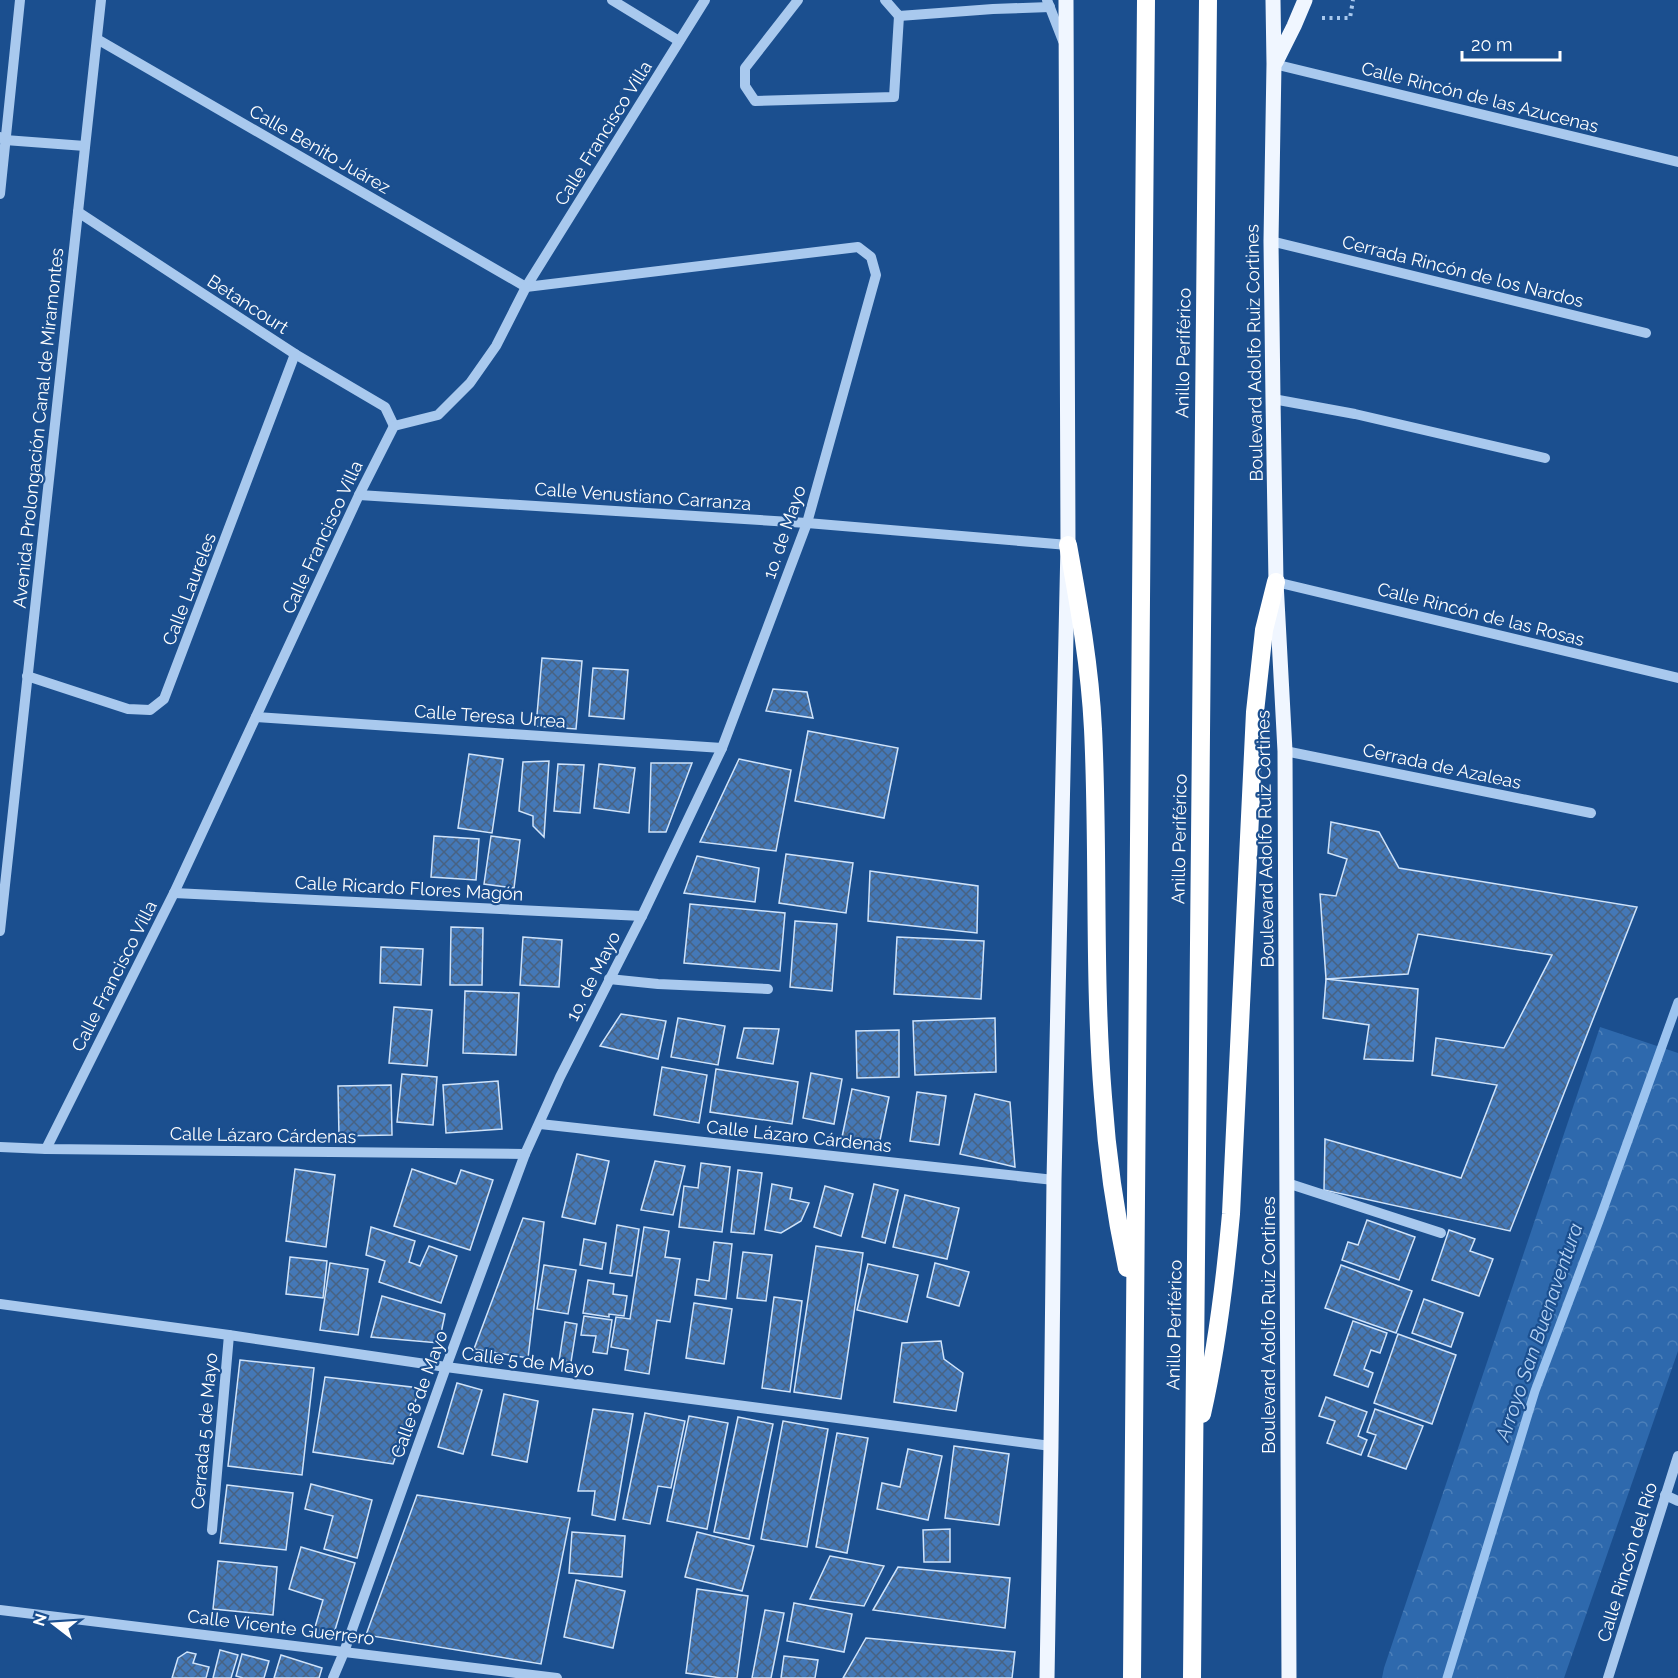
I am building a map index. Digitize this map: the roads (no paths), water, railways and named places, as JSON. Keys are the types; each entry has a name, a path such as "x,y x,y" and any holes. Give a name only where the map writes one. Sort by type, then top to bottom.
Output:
{"highway":[{"path":"1132,1678 1146,0"},
{"name":"Anillo Periférico","path":"1192,1678 1208,0"},
{"path":"1068,545 1085,647 1093,728 1102,1096 1108,1159 1135,1302"},
{"path":"1194,1448 1220,1322 1226,1268 1231,1214 1255,712 1264,630 1276,582"}],"main road":[{"path":"1047,1678 1054,1180 1068,545 1066,0"},
{"name":"Boulevard Adolfo Ruiz Cortines","path":"1273,0 1271,241 1276,582 1286,751 1289,1678"},
{"path":"1274,64 1305,0"}],"street":[{"path":"0,194 2,139 20,0"},
{"name":"Avenida Prolongación Canal de Miramontes","path":"0,931 101,0"},
{"path":"612,0 679,41"},
{"name":"Calle Francisco Villa","path":"46,1149 174,893 359,495 394,426 438,415 470,383 496,346 526,287 705,0"},
{"path":"798,0 745,68 745,86 755,101 894,97 899,16 885,0"},
{"path":"899,16 1048,3 1066,49"},
{"name":"Calle Benito Juárez","path":"97,39 526,287"},
{"name":"Calle Rincón de las Azucenas","path":"1274,64 1678,162"},
{"path":"2,139 85,146"},
{"name":"Betancourt","path":"78,212 295,354 385,407 394,426"},
{"name":"Cerrada Rincón de los Nardos","path":"1271,241 1646,333"},
{"name":"1o. de Mayo","path":"526,287 858,247 871,257 876,275 807,523 722,747 642,916 560,1077 540,1124"},
{"name":"Calle Laureles","path":"27,676 128,709 150,710 164,699 295,354"},
{"path":"1273,399 1355,414 1545,458"},
{"name":"Calle Venustiano Carranza","path":"359,495 807,523 1068,545"},
{"name":"Calle Rincón de las Rosas","path":"1276,582 1678,678"},
{"name":"Calle Teresa Urrea","path":"256,717 722,747"},
{"name":"Cerrada de Azaleas","path":"1286,751 1591,813"},
{"name":"Calle Ricardo Flores Magón","path":"174,893 642,916"},
{"path":"609,979 657,984 768,988"},
{"name":"Calle Lázaro Cárdenas","path":"540,1124 1054,1180"},
{"name":"Calle 8 de Mayo","path":"333,1678 525,1154 540,1124"},
{"name":"Calle Lázaro Cárdenas","path":"0,1147 525,1154"},
{"path":"1287,1183 1442,1233"},
{"name":"Calle 5 de Mayo","path":"0,1304 446,1367 1051,1446"},
{"name":"Cerrada 5 de Mayo","path":"212,1530 229,1335"},
{"name":"Calle Rincón del Río","path":"1608,1678 1678,1456"},
{"path":"1665,1495 1678,1501"},
{"name":"Calle Vicente Guerrero","path":"0,1610 557,1678"}],"waterway":[{"name":"Arroyo San Buenaventura","path":"1447,1678 1535,1391 1678,1002"}]}
